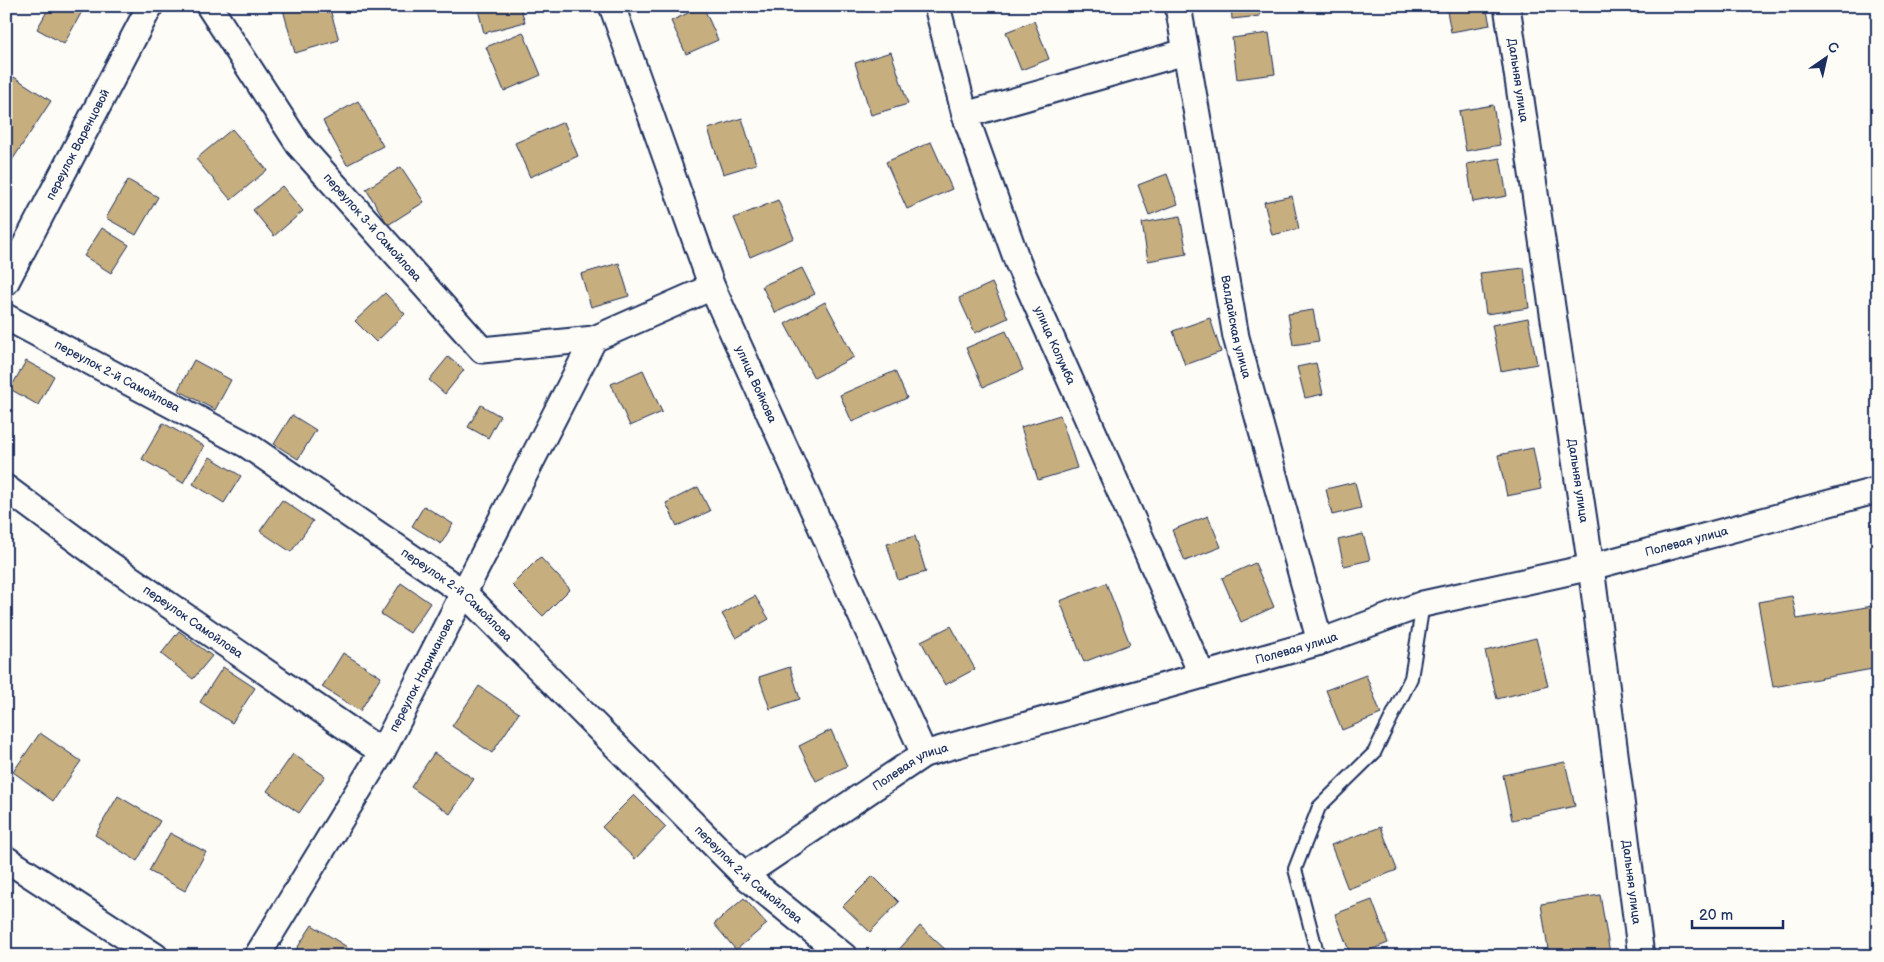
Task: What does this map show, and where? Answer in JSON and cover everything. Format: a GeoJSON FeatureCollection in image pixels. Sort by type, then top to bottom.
{"type":"FeatureCollection","features":[{"type":"Feature","properties":{"kind":"street","name":"переулок Варенцовой"},"geometry":{"type":"LineString","coordinates":[[6,282],[150,6]]}},
{"type":"Feature","properties":{"kind":"street","name":"переулок 3-й Самойлова"},"geometry":{"type":"LineString","coordinates":[[209,6],[299,145],[482,350],[594,339]]}},
{"type":"Feature","properties":{"kind":"street","name":"улица Войкова"},"geometry":{"type":"LineString","coordinates":[[612,6],[712,287],[924,754]]}},
{"type":"Feature","properties":{"kind":"street","name":"улица Колумба"},"geometry":{"type":"LineString","coordinates":[[936,6],[965,115],[1018,263],[1202,675]]}},
{"type":"Feature","properties":{"kind":"street","name":"Валдайская улица"},"geometry":{"type":"LineString","coordinates":[[1178,6],[1236,337],[1320,642]]}},
{"type":"Feature","properties":{"kind":"street","name":"Дальняя улица"},"geometry":{"type":"LineString","coordinates":[[1507,6],[1591,567],[1641,956]]}},
{"type":"Feature","properties":{"kind":"street"},"geometry":{"type":"LineString","coordinates":[[965,115],[1185,52]]}},
{"type":"Feature","properties":{"kind":"street"},"geometry":{"type":"LineString","coordinates":[[594,339],[712,287]]}},
{"type":"Feature","properties":{"kind":"street","name":"переулок 2-й Самойлова"},"geometry":{"type":"LineString","coordinates":[[6,318],[247,446],[464,593],[744,875],[844,956]]}},
{"type":"Feature","properties":{"kind":"street","name":"переулок Нариманова"},"geometry":{"type":"LineString","coordinates":[[257,956],[382,752],[594,339]]}},
{"type":"Feature","properties":{"kind":"street","name":"переулок Самойлова"},"geometry":{"type":"LineString","coordinates":[[6,488],[105,561],[382,752]]}},
{"type":"Feature","properties":{"kind":"street","name":"Полевая улица"},"geometry":{"type":"LineString","coordinates":[[744,875],[924,754],[1320,642],[1423,604],[1591,567],[1878,490]]}},
{"type":"Feature","properties":{"kind":"street"},"geometry":{"type":"LineString","coordinates":[[6,859],[155,956]]}},
{"type":"Feature","properties":{"kind":"lane"},"geometry":{"type":"LineString","coordinates":[[1318,956],[1296,869],[1319,807],[1374,753],[1411,678],[1423,604]]}},
{"type":"Feature","properties":{"kind":"building"},"geometry":{"type":"Polygon","coordinates":[[[50,6],[85,6],[64,44],[37,29],[50,6]]]}},
{"type":"Feature","properties":{"kind":"building"},"geometry":{"type":"Polygon","coordinates":[[[282,6],[329,6],[339,40],[295,53],[282,6]]]}},
{"type":"Feature","properties":{"kind":"building"},"geometry":{"type":"Polygon","coordinates":[[[477,6],[520,6],[525,22],[484,33],[477,6]]]}},
{"type":"Feature","properties":{"kind":"building"},"geometry":{"type":"Polygon","coordinates":[[[703,6],[718,40],[686,54],[671,21],[703,6]]]}},
{"type":"Feature","properties":{"kind":"building"},"geometry":{"type":"Polygon","coordinates":[[[1231,6],[1259,6],[1260,16],[1232,19],[1231,6]]]}},
{"type":"Feature","properties":{"kind":"building"},"geometry":{"type":"Polygon","coordinates":[[[1446,6],[1486,6],[1490,25],[1451,32],[1446,6]]]}},
{"type":"Feature","properties":{"kind":"building"},"geometry":{"type":"Polygon","coordinates":[[[1034,21],[1049,59],[1021,70],[1006,32],[1034,21]]]}},
{"type":"Feature","properties":{"kind":"building"},"geometry":{"type":"Polygon","coordinates":[[[523,32],[541,75],[504,91],[486,47],[523,32]]]}},
{"type":"Feature","properties":{"kind":"building"},"geometry":{"type":"Polygon","coordinates":[[[1269,33],[1275,74],[1237,79],[1232,38],[1269,33]]]}},
{"type":"Feature","properties":{"kind":"building"},"geometry":{"type":"Polygon","coordinates":[[[891,52],[908,104],[871,115],[855,63],[891,52]]]}},
{"type":"Feature","properties":{"kind":"building"},"geometry":{"type":"Polygon","coordinates":[[[14,77],[51,101],[9,165],[6,163],[6,89],[14,77]]]}},
{"type":"Feature","properties":{"kind":"building"},"geometry":{"type":"Polygon","coordinates":[[[358,101],[383,146],[347,165],[323,121],[358,101]]]}},
{"type":"Feature","properties":{"kind":"building"},"geometry":{"type":"Polygon","coordinates":[[[1493,105],[1500,145],[1466,151],[1459,111],[1493,105]]]}},
{"type":"Feature","properties":{"kind":"building"},"geometry":{"type":"Polygon","coordinates":[[[742,118],[756,164],[723,174],[708,129],[742,118]]]}},
{"type":"Feature","properties":{"kind":"building"},"geometry":{"type":"Polygon","coordinates":[[[564,122],[578,156],[530,177],[515,143],[564,122]]]}},
{"type":"Feature","properties":{"kind":"building"},"geometry":{"type":"Polygon","coordinates":[[[232,129],[267,170],[231,200],[196,159],[232,129]]]}},
{"type":"Feature","properties":{"kind":"building"},"geometry":{"type":"Polygon","coordinates":[[[931,142],[952,189],[907,209],[886,162],[931,142]]]}},
{"type":"Feature","properties":{"kind":"building"},"geometry":{"type":"Polygon","coordinates":[[[1500,158],[1507,196],[1473,202],[1467,164],[1500,158]]]}},
{"type":"Feature","properties":{"kind":"building"},"geometry":{"type":"Polygon","coordinates":[[[401,167],[424,202],[388,225],[366,189],[401,167]]]}},
{"type":"Feature","properties":{"kind":"building"},"geometry":{"type":"Polygon","coordinates":[[[1167,174],[1178,204],[1149,215],[1138,185],[1167,174]]]}},
{"type":"Feature","properties":{"kind":"building"},"geometry":{"type":"Polygon","coordinates":[[[128,180],[158,197],[136,235],[106,218],[128,180]]]}},
{"type":"Feature","properties":{"kind":"building"},"geometry":{"type":"Polygon","coordinates":[[[282,186],[303,211],[274,236],[253,210],[282,186]]]}},
{"type":"Feature","properties":{"kind":"building"},"geometry":{"type":"Polygon","coordinates":[[[1292,196],[1299,229],[1272,235],[1264,202],[1292,196]]]}},
{"type":"Feature","properties":{"kind":"building"},"geometry":{"type":"Polygon","coordinates":[[[778,200],[794,238],[750,257],[734,218],[778,200]]]}},
{"type":"Feature","properties":{"kind":"building"},"geometry":{"type":"Polygon","coordinates":[[[1180,216],[1187,254],[1148,261],[1142,223],[1180,216]]]}},
{"type":"Feature","properties":{"kind":"building"},"geometry":{"type":"Polygon","coordinates":[[[102,228],[129,245],[111,273],[84,256],[102,228]]]}},
{"type":"Feature","properties":{"kind":"building"},"geometry":{"type":"Polygon","coordinates":[[[619,263],[629,296],[591,307],[581,274],[619,263]]]}},
{"type":"Feature","properties":{"kind":"building"},"geometry":{"type":"Polygon","coordinates":[[[802,268],[815,294],[775,313],[762,286],[802,268]]]}},
{"type":"Feature","properties":{"kind":"building"},"geometry":{"type":"Polygon","coordinates":[[[1524,268],[1529,308],[1486,314],[1480,273],[1524,268]]]}},
{"type":"Feature","properties":{"kind":"building"},"geometry":{"type":"Polygon","coordinates":[[[992,283],[1008,318],[975,333],[959,298],[992,283]]]}},
{"type":"Feature","properties":{"kind":"building"},"geometry":{"type":"Polygon","coordinates":[[[385,293],[405,314],[376,342],[355,321],[385,293]]]}},
{"type":"Feature","properties":{"kind":"building"},"geometry":{"type":"Polygon","coordinates":[[[825,302],[854,357],[814,378],[785,324],[825,302]]]}},
{"type":"Feature","properties":{"kind":"building"},"geometry":{"type":"Polygon","coordinates":[[[1313,310],[1319,341],[1293,345],[1288,314],[1313,310]]]}},
{"type":"Feature","properties":{"kind":"building"},"geometry":{"type":"Polygon","coordinates":[[[1210,318],[1221,352],[1185,365],[1173,331],[1210,318]]]}},
{"type":"Feature","properties":{"kind":"building"},"geometry":{"type":"Polygon","coordinates":[[[1528,318],[1537,364],[1501,371],[1492,325],[1528,318]]]}},
{"type":"Feature","properties":{"kind":"building"},"geometry":{"type":"Polygon","coordinates":[[[1006,331],[1023,370],[983,387],[966,348],[1006,331]]]}},
{"type":"Feature","properties":{"kind":"building"},"geometry":{"type":"Polygon","coordinates":[[[448,357],[464,370],[445,394],[429,380],[448,357]]]}},
{"type":"Feature","properties":{"kind":"building"},"geometry":{"type":"Polygon","coordinates":[[[194,360],[231,380],[215,410],[178,390],[194,360]]]}},
{"type":"Feature","properties":{"kind":"building"},"geometry":{"type":"Polygon","coordinates":[[[26,361],[54,376],[38,405],[10,389],[26,361]]]}},
{"type":"Feature","properties":{"kind":"building"},"geometry":{"type":"Polygon","coordinates":[[[1316,363],[1323,394],[1305,398],[1297,367],[1316,363]]]}},
{"type":"Feature","properties":{"kind":"building"},"geometry":{"type":"Polygon","coordinates":[[[643,370],[662,412],[630,426],[611,384],[643,370]]]}},
{"type":"Feature","properties":{"kind":"building"},"geometry":{"type":"Polygon","coordinates":[[[895,371],[907,398],[852,422],[840,395],[895,371]]]}},
{"type":"Feature","properties":{"kind":"building"},"geometry":{"type":"Polygon","coordinates":[[[481,405],[500,416],[488,438],[468,427],[481,405]]]}},
{"type":"Feature","properties":{"kind":"building"},"geometry":{"type":"Polygon","coordinates":[[[292,415],[316,430],[298,459],[274,444],[292,415]]]}},
{"type":"Feature","properties":{"kind":"building"},"geometry":{"type":"Polygon","coordinates":[[[1060,415],[1077,468],[1038,480],[1021,427],[1060,415]]]}},
{"type":"Feature","properties":{"kind":"building"},"geometry":{"type":"Polygon","coordinates":[[[163,423],[204,446],[183,483],[142,459],[163,423]]]}},
{"type":"Feature","properties":{"kind":"building"},"geometry":{"type":"Polygon","coordinates":[[[1533,448],[1541,489],[1507,496],[1498,455],[1533,448]]]}},
{"type":"Feature","properties":{"kind":"building"},"geometry":{"type":"Polygon","coordinates":[[[210,457],[241,476],[224,503],[193,484],[210,457]]]}},
{"type":"Feature","properties":{"kind":"building"},"geometry":{"type":"Polygon","coordinates":[[[1355,482],[1361,508],[1332,515],[1326,489],[1355,482]]]}},
{"type":"Feature","properties":{"kind":"building"},"geometry":{"type":"Polygon","coordinates":[[[698,487],[710,511],[677,526],[666,503],[698,487]]]}},
{"type":"Feature","properties":{"kind":"building"},"geometry":{"type":"Polygon","coordinates":[[[282,500],[313,521],[291,552],[260,531],[282,500]]]}},
{"type":"Feature","properties":{"kind":"building"},"geometry":{"type":"Polygon","coordinates":[[[424,506],[453,524],[441,544],[412,526],[424,506]]]}},
{"type":"Feature","properties":{"kind":"building"},"geometry":{"type":"Polygon","coordinates":[[[1208,516],[1221,547],[1185,561],[1172,530],[1208,516]]]}},
{"type":"Feature","properties":{"kind":"building"},"geometry":{"type":"Polygon","coordinates":[[[1363,534],[1370,560],[1344,566],[1338,540],[1363,534]]]}},
{"type":"Feature","properties":{"kind":"building"},"geometry":{"type":"Polygon","coordinates":[[[915,536],[926,572],[898,580],[887,544],[915,536]]]}},
{"type":"Feature","properties":{"kind":"building"},"geometry":{"type":"Polygon","coordinates":[[[540,557],[570,589],[543,616],[512,585],[540,557]]]}},
{"type":"Feature","properties":{"kind":"building"},"geometry":{"type":"Polygon","coordinates":[[[1255,563],[1274,607],[1241,622],[1222,578],[1255,563]]]}},
{"type":"Feature","properties":{"kind":"building"},"geometry":{"type":"Polygon","coordinates":[[[401,583],[430,603],[410,633],[381,614],[401,583]]]}},
{"type":"Feature","properties":{"kind":"building"},"geometry":{"type":"Polygon","coordinates":[[[1106,583],[1130,644],[1084,662],[1060,601],[1106,583]]]}},
{"type":"Feature","properties":{"kind":"building"},"geometry":{"type":"Polygon","coordinates":[[[755,596],[769,619],[736,638],[722,614],[755,596]]]}},
{"type":"Feature","properties":{"kind":"building"},"geometry":{"type":"Polygon","coordinates":[[[1792,596],[1797,619],[1878,605],[1878,668],[1773,687],[1758,602],[1792,596]]]}},
{"type":"Feature","properties":{"kind":"building"},"geometry":{"type":"Polygon","coordinates":[[[951,626],[975,669],[945,685],[921,641],[951,626]]]}},
{"type":"Feature","properties":{"kind":"building"},"geometry":{"type":"Polygon","coordinates":[[[179,631],[212,656],[193,679],[161,654],[179,631]]]}},
{"type":"Feature","properties":{"kind":"building"},"geometry":{"type":"Polygon","coordinates":[[[1536,638],[1548,686],[1497,699],[1485,651],[1536,638]]]}},
{"type":"Feature","properties":{"kind":"building"},"geometry":{"type":"Polygon","coordinates":[[[343,653],[381,677],[360,711],[322,687],[343,653]]]}},
{"type":"Feature","properties":{"kind":"building"},"geometry":{"type":"Polygon","coordinates":[[[223,667],[255,688],[232,723],[200,702],[223,667]]]}},
{"type":"Feature","properties":{"kind":"building"},"geometry":{"type":"Polygon","coordinates":[[[790,667],[800,699],[770,709],[759,677],[790,667]]]}},
{"type":"Feature","properties":{"kind":"building"},"geometry":{"type":"Polygon","coordinates":[[[1366,675],[1381,714],[1342,730],[1326,690],[1366,675]]]}},
{"type":"Feature","properties":{"kind":"building"},"geometry":{"type":"Polygon","coordinates":[[[479,686],[519,713],[492,753],[452,726],[479,686]]]}},
{"type":"Feature","properties":{"kind":"building"},"geometry":{"type":"Polygon","coordinates":[[[831,730],[847,766],[816,781],[799,746],[831,730]]]}},
{"type":"Feature","properties":{"kind":"building"},"geometry":{"type":"Polygon","coordinates":[[[40,733],[81,761],[53,801],[13,772],[40,733]]]}},
{"type":"Feature","properties":{"kind":"building"},"geometry":{"type":"Polygon","coordinates":[[[434,753],[474,779],[450,814],[411,787],[434,753]]]}},
{"type":"Feature","properties":{"kind":"building"},"geometry":{"type":"Polygon","coordinates":[[[293,754],[325,776],[299,813],[267,791],[293,754]]]}},
{"type":"Feature","properties":{"kind":"building"},"geometry":{"type":"Polygon","coordinates":[[[1565,762],[1575,806],[1512,820],[1503,775],[1565,762]]]}},
{"type":"Feature","properties":{"kind":"building"},"geometry":{"type":"Polygon","coordinates":[[[634,795],[666,827],[635,859],[602,827],[634,795]]]}},
{"type":"Feature","properties":{"kind":"building"},"geometry":{"type":"Polygon","coordinates":[[[118,796],[160,821],[137,861],[95,835],[118,796]]]}},
{"type":"Feature","properties":{"kind":"building"},"geometry":{"type":"Polygon","coordinates":[[[1381,827],[1397,870],[1348,889],[1331,845],[1381,827]]]}},
{"type":"Feature","properties":{"kind":"building"},"geometry":{"type":"Polygon","coordinates":[[[170,833],[206,852],[185,891],[149,871],[170,833]]]}},
{"type":"Feature","properties":{"kind":"building"},"geometry":{"type":"Polygon","coordinates":[[[873,876],[899,902],[870,932],[843,906],[873,876]]]}},
{"type":"Feature","properties":{"kind":"building"},"geometry":{"type":"Polygon","coordinates":[[[1600,895],[1610,953],[1593,956],[1549,956],[1541,904],[1600,895]]]}},
{"type":"Feature","properties":{"kind":"building"},"geometry":{"type":"Polygon","coordinates":[[[744,898],[767,924],[736,950],[714,924],[744,898]]]}},
{"type":"Feature","properties":{"kind":"building"},"geometry":{"type":"Polygon","coordinates":[[[1372,900],[1388,943],[1351,956],[1335,914],[1372,900]]]}},
{"type":"Feature","properties":{"kind":"building"},"geometry":{"type":"Polygon","coordinates":[[[312,925],[347,947],[342,956],[292,956],[312,925]]]}},
{"type":"Feature","properties":{"kind":"building"},"geometry":{"type":"Polygon","coordinates":[[[920,926],[948,952],[945,956],[897,956],[895,954],[920,926]]]}}]}
